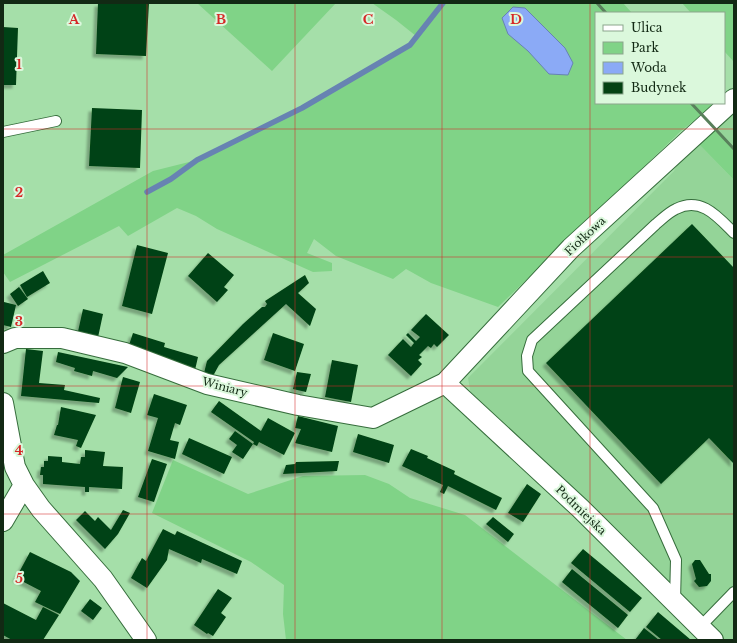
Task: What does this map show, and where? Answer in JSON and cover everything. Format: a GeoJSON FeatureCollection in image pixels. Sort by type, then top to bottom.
{"type":"FeatureCollection","features":[{"type":"Feature","properties":{"kind":"street","name":"Fiołkowa"},"geometry":{"type":"LineString","coordinates":[[445,383],[571,248],[734,99]]}},
{"type":"Feature","properties":{"kind":"street","name":"Winiary"},"geometry":{"type":"LineString","coordinates":[[3,343],[15,338],[62,338],[125,353],[207,384],[298,405],[373,418],[445,383]]}},
{"type":"Feature","properties":{"kind":"street","name":"Podmiejska"},"geometry":{"type":"LineString","coordinates":[[445,383],[580,508],[706,633]]}},
{"type":"Feature","properties":{"kind":"street"},"geometry":{"type":"LineString","coordinates":[[3,403],[15,467],[24,485],[41,509],[102,579],[146,640]]}},
{"type":"Feature","properties":{"kind":"street"},"geometry":{"type":"LineString","coordinates":[[3,521],[24,485]]}},
{"type":"Feature","properties":{"kind":"lane"},"geometry":{"type":"LineString","coordinates":[[3,132],[56,121]]}},
{"type":"Feature","properties":{"kind":"lane"},"geometry":{"type":"LineString","coordinates":[[675,602],[676,560],[653,508],[528,372],[527,356],[532,340],[656,224],[676,209],[693,204],[710,210],[734,234]]}},
{"type":"Feature","properties":{"kind":"lane"},"geometry":{"type":"LineString","coordinates":[[706,633],[734,592]]}},
{"type":"Feature","properties":{"kind":"shaded area"},"geometry":{"type":"Polygon","coordinates":[[[734,99],[734,146],[708,122],[734,99]]]}},
{"type":"Feature","properties":{"kind":"shaded area"},"geometry":{"type":"Polygon","coordinates":[[[692,137],[734,180],[734,640],[713,640],[472,400],[468,378],[674,171],[692,137]]]}},
{"type":"Feature","properties":{"kind":"green space"},"geometry":{"type":"Polygon","coordinates":[[[197,3],[336,3],[272,71],[197,3]]]}},
{"type":"Feature","properties":{"kind":"green space"},"geometry":{"type":"Polygon","coordinates":[[[372,3],[623,3],[631,12],[595,12],[595,104],[715,104],[681,131],[498,307],[431,283],[406,269],[393,279],[336,256],[314,239],[307,253],[332,263],[332,271],[313,272],[217,229],[196,216],[177,208],[128,236],[119,226],[10,282],[3,272],[3,255],[153,171],[197,160],[302,108],[410,45],[416,36],[372,3]]]}},
{"type":"Feature","properties":{"kind":"green space"},"geometry":{"type":"Polygon","coordinates":[[[682,3],[734,3],[734,62],[725,52],[725,12],[690,12],[682,3]]]}},
{"type":"Feature","properties":{"kind":"green space"},"geometry":{"type":"Polygon","coordinates":[[[708,122],[734,150],[734,180],[692,137],[708,122]]]}},
{"type":"Feature","properties":{"kind":"green space"},"geometry":{"type":"Polygon","coordinates":[[[173,460],[248,494],[303,476],[365,475],[389,484],[410,498],[465,515],[627,640],[286,640],[283,614],[284,585],[251,562],[152,513],[173,460]]]}},
{"type":"Feature","properties":{"kind":"water"},"geometry":{"type":"Polygon","coordinates":[[[513,7],[525,8],[565,48],[573,63],[568,75],[549,74],[528,51],[508,34],[502,18],[513,7]]]}},
{"type":"Feature","properties":{"kind":"building"},"geometry":{"type":"Polygon","coordinates":[[[98,3],[149,3],[146,56],[96,54],[98,3]]]}},
{"type":"Feature","properties":{"kind":"building"},"geometry":{"type":"Polygon","coordinates":[[[3,27],[18,28],[16,85],[3,85],[3,27]]]}},
{"type":"Feature","properties":{"kind":"building"},"geometry":{"type":"Polygon","coordinates":[[[92,108],[142,110],[140,168],[89,166],[92,108]]]}},
{"type":"Feature","properties":{"kind":"building"},"geometry":{"type":"Polygon","coordinates":[[[692,224],[734,268],[734,464],[709,438],[661,484],[546,363],[692,224]]]}},
{"type":"Feature","properties":{"kind":"building"},"geometry":{"type":"Polygon","coordinates":[[[137,245],[168,253],[152,314],[122,306],[137,245]]]}},
{"type":"Feature","properties":{"kind":"building"},"geometry":{"type":"Polygon","coordinates":[[[208,253],[234,275],[224,287],[228,290],[217,302],[188,276],[208,253]]]}},
{"type":"Feature","properties":{"kind":"building"},"geometry":{"type":"Polygon","coordinates":[[[43,271],[50,283],[27,297],[20,285],[43,271]]]}},
{"type":"Feature","properties":{"kind":"building"},"geometry":{"type":"Polygon","coordinates":[[[305,275],[309,283],[298,293],[316,309],[310,326],[286,304],[219,365],[213,376],[204,373],[207,361],[243,324],[262,307],[265,307],[267,304],[265,301],[305,275]]]}},
{"type":"Feature","properties":{"kind":"building"},"geometry":{"type":"Polygon","coordinates":[[[19,287],[28,299],[18,306],[10,294],[19,287]]]}},
{"type":"Feature","properties":{"kind":"building"},"geometry":{"type":"Polygon","coordinates":[[[4,302],[16,305],[11,327],[3,325],[4,302]]]}},
{"type":"Feature","properties":{"kind":"building"},"geometry":{"type":"Polygon","coordinates":[[[83,309],[103,314],[97,342],[77,336],[83,309]]]}},
{"type":"Feature","properties":{"kind":"building"},"geometry":{"type":"Polygon","coordinates":[[[426,314],[449,335],[437,347],[434,344],[431,348],[428,346],[419,355],[422,357],[418,360],[422,364],[411,376],[388,355],[403,339],[411,347],[414,343],[406,335],[408,333],[416,341],[420,337],[411,330],[426,314]]]}},
{"type":"Feature","properties":{"kind":"building"},"geometry":{"type":"Polygon","coordinates":[[[133,333],[165,343],[164,347],[198,357],[195,370],[127,351],[133,333]]]}},
{"type":"Feature","properties":{"kind":"building"},"geometry":{"type":"Polygon","coordinates":[[[273,333],[304,344],[295,371],[264,360],[273,333]]]}},
{"type":"Feature","properties":{"kind":"building"},"geometry":{"type":"Polygon","coordinates":[[[26,349],[43,351],[39,383],[65,385],[64,390],[100,398],[99,403],[21,396],[26,349]]]}},
{"type":"Feature","properties":{"kind":"building"},"geometry":{"type":"Polygon","coordinates":[[[58,352],[128,367],[117,378],[93,371],[92,376],[74,371],[75,368],[56,362],[58,352]]]}},
{"type":"Feature","properties":{"kind":"building"},"geometry":{"type":"Polygon","coordinates":[[[332,360],[358,365],[351,402],[325,397],[332,360]]]}},
{"type":"Feature","properties":{"kind":"building"},"geometry":{"type":"Polygon","coordinates":[[[297,372],[311,374],[306,392],[293,389],[297,372]]]}},
{"type":"Feature","properties":{"kind":"building"},"geometry":{"type":"Polygon","coordinates":[[[123,377],[140,382],[131,413],[115,408],[123,377]]]}},
{"type":"Feature","properties":{"kind":"building"},"geometry":{"type":"Polygon","coordinates":[[[154,394],[187,405],[180,425],[175,423],[170,440],[179,442],[175,459],[148,451],[158,418],[147,415],[154,394]]]}},
{"type":"Feature","properties":{"kind":"building"},"geometry":{"type":"Polygon","coordinates":[[[219,401],[261,431],[268,418],[295,433],[284,455],[259,442],[257,446],[253,444],[254,442],[211,412],[219,401]]]}},
{"type":"Feature","properties":{"kind":"building"},"geometry":{"type":"Polygon","coordinates":[[[61,407],[96,415],[81,448],[76,446],[78,440],[54,435],[58,425],[61,407]]]}},
{"type":"Feature","properties":{"kind":"building"},"geometry":{"type":"Polygon","coordinates":[[[298,416],[338,426],[332,452],[295,443],[301,429],[295,428],[298,416]]]}},
{"type":"Feature","properties":{"kind":"building"},"geometry":{"type":"Polygon","coordinates":[[[235,431],[253,444],[243,459],[232,452],[237,445],[229,439],[235,431]]]}},
{"type":"Feature","properties":{"kind":"building"},"geometry":{"type":"Polygon","coordinates":[[[358,434],[394,445],[389,463],[353,452],[358,434]]]}},
{"type":"Feature","properties":{"kind":"building"},"geometry":{"type":"Polygon","coordinates":[[[189,438],[232,457],[224,474],[182,454],[189,438]]]}},
{"type":"Feature","properties":{"kind":"building"},"geometry":{"type":"Polygon","coordinates":[[[411,449],[428,456],[427,458],[455,471],[454,474],[502,498],[496,510],[448,486],[444,494],[440,492],[443,485],[402,466],[411,449]]]}},
{"type":"Feature","properties":{"kind":"building"},"geometry":{"type":"Polygon","coordinates":[[[85,450],[105,452],[103,466],[123,467],[122,489],[89,487],[89,492],[85,492],[85,487],[43,484],[43,475],[40,475],[41,467],[44,467],[44,461],[48,461],[48,456],[62,457],[62,462],[80,464],[81,457],[85,457],[85,450]]]}},
{"type":"Feature","properties":{"kind":"building"},"geometry":{"type":"Polygon","coordinates":[[[152,459],[167,464],[154,502],[138,497],[152,459]]]}},
{"type":"Feature","properties":{"kind":"building"},"geometry":{"type":"Polygon","coordinates":[[[339,461],[337,471],[283,474],[286,465],[295,464],[296,462],[339,461]]]}},
{"type":"Feature","properties":{"kind":"building"},"geometry":{"type":"Polygon","coordinates":[[[527,484],[541,494],[523,522],[508,513],[527,484]]]}},
{"type":"Feature","properties":{"kind":"building"},"geometry":{"type":"Polygon","coordinates":[[[123,510],[130,513],[118,534],[105,549],[76,520],[85,511],[95,521],[98,517],[111,530],[123,510]]]}},
{"type":"Feature","properties":{"kind":"building"},"geometry":{"type":"Polygon","coordinates":[[[493,517],[514,534],[508,542],[486,524],[493,517]]]}},
{"type":"Feature","properties":{"kind":"building"},"geometry":{"type":"Polygon","coordinates":[[[163,529],[175,535],[177,531],[242,561],[237,574],[202,559],[201,563],[169,549],[167,560],[147,588],[131,578],[142,558],[146,561],[163,529]]]}},
{"type":"Feature","properties":{"kind":"building"},"geometry":{"type":"Polygon","coordinates":[[[583,549],[642,598],[630,612],[571,563],[583,549]]]}},
{"type":"Feature","properties":{"kind":"building"},"geometry":{"type":"Polygon","coordinates":[[[30,552],[71,572],[80,581],[60,614],[35,602],[41,591],[16,578],[30,552]]]}},
{"type":"Feature","properties":{"kind":"building"},"geometry":{"type":"Polygon","coordinates":[[[695,560],[700,560],[709,574],[711,574],[711,581],[707,586],[699,587],[694,581],[696,579],[692,564],[695,560]]]}},
{"type":"Feature","properties":{"kind":"building"},"geometry":{"type":"Polygon","coordinates":[[[572,569],[628,615],[618,628],[562,582],[572,569]]]}},
{"type":"Feature","properties":{"kind":"building"},"geometry":{"type":"Polygon","coordinates":[[[218,589],[232,598],[221,613],[226,617],[213,636],[208,633],[207,634],[194,625],[218,589]]]}},
{"type":"Feature","properties":{"kind":"building"},"geometry":{"type":"Polygon","coordinates":[[[90,599],[102,608],[93,620],[81,611],[90,599]]]}},
{"type":"Feature","properties":{"kind":"building"},"geometry":{"type":"Polygon","coordinates":[[[3,603],[36,620],[43,607],[59,615],[43,640],[12,640],[3,635],[3,603]]]}},
{"type":"Feature","properties":{"kind":"building"},"geometry":{"type":"Polygon","coordinates":[[[658,612],[691,640],[662,640],[646,627],[658,612]]]}},
{"type":"Feature","properties":{"kind":"building"},"geometry":{"type":"Polygon","coordinates":[[[644,628],[659,640],[635,640],[644,628]]]}},
{"type":"Feature","properties":{"kind":"waterway"},"geometry":{"type":"LineString","coordinates":[[147,192],[171,179],[197,160],[302,108],[410,45],[443,3]]}},
{"type":"Feature","properties":{"kind":"railway"},"geometry":{"type":"LineString","coordinates":[[597,3],[605,12]]}},
{"type":"Feature","properties":{"kind":"railway"},"geometry":{"type":"LineString","coordinates":[[692,104],[734,149]]}}]}
